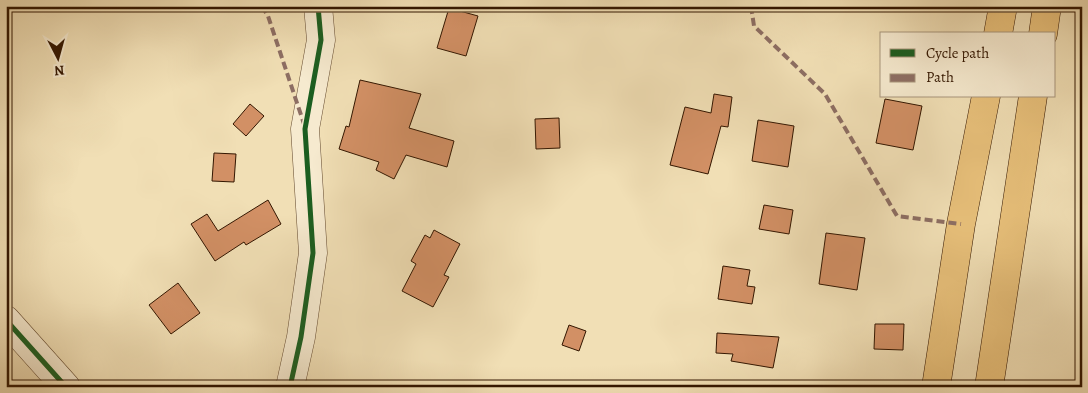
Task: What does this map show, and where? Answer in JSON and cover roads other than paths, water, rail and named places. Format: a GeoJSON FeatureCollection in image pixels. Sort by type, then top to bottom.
{"type":"FeatureCollection","features":[{"type":"Feature","properties":{"kind":"main road"},"geometry":{"type":"LineString","coordinates":[[998,32],[1003,6]]}},
{"type":"Feature","properties":{"kind":"main road"},"geometry":{"type":"LineString","coordinates":[[1043,32],[1048,6]]}},
{"type":"Feature","properties":{"kind":"main road"},"geometry":{"type":"LineString","coordinates":[[936,387],[961,224],[986,98]]}},
{"type":"Feature","properties":{"kind":"main road"},"geometry":{"type":"LineString","coordinates":[[989,387],[1033,98]]}},
{"type":"Feature","properties":{"kind":"street"},"geometry":{"type":"LineString","coordinates":[[290,387],[301,337],[313,253],[305,129],[321,40],[318,6]]}},
{"type":"Feature","properties":{"kind":"street"},"geometry":{"type":"LineString","coordinates":[[6,320],[66,387]]}}]}
